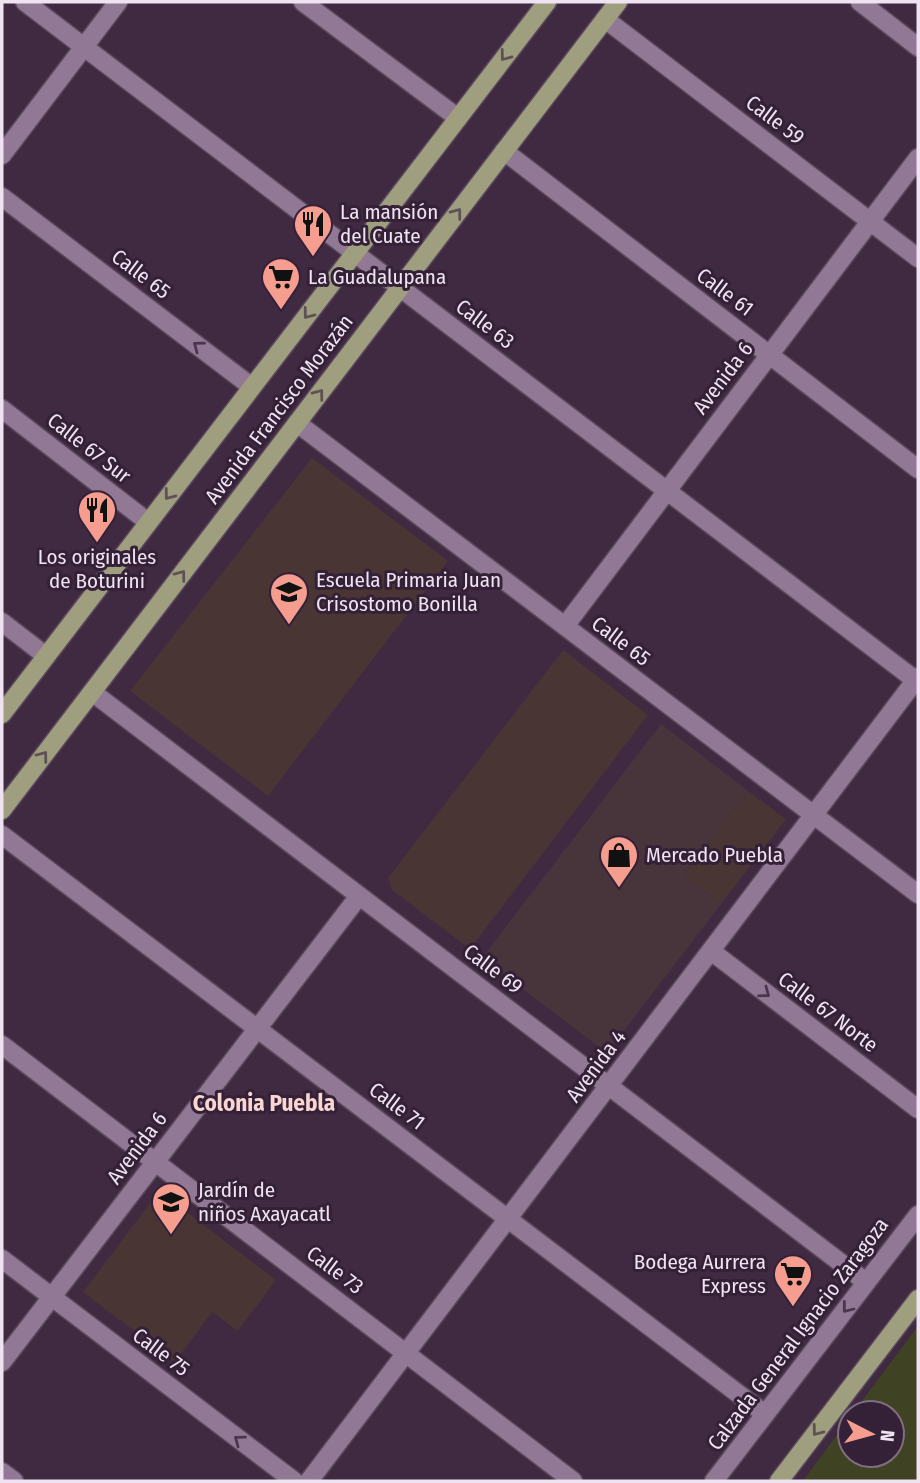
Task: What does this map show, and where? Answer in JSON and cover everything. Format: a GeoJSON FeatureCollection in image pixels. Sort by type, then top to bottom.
{"type":"FeatureCollection","features":[{"type":"Feature","properties":{"kind":"main road","name":"Avenida Francisco Morazán"},"geometry":{"type":"LineString","coordinates":[[2,714],[547,2]]}},
{"type":"Feature","properties":{"kind":"main road","name":"Avenida Francisco Morazán"},"geometry":{"type":"LineString","coordinates":[[2,810],[618,2]]}},
{"type":"Feature","properties":{"kind":"main road"},"geometry":{"type":"LineString","coordinates":[[779,1481],[918,1300]]}},
{"type":"Feature","properties":{"kind":"street","name":"Calle 63"},"geometry":{"type":"LineString","coordinates":[[25,2],[917,680]]}},
{"type":"Feature","properties":{"kind":"street"},"geometry":{"type":"LineString","coordinates":[[2,155],[118,2]]}},
{"type":"Feature","properties":{"kind":"street"},"geometry":{"type":"LineString","coordinates":[[303,2],[458,118]]}},
{"type":"Feature","properties":{"kind":"street"},"geometry":{"type":"LineString","coordinates":[[860,2],[918,47]]}},
{"type":"Feature","properties":{"kind":"street","name":"Calle 59"},"geometry":{"type":"LineString","coordinates":[[605,19],[918,258]]}},
{"type":"Feature","properties":{"kind":"street","name":"Calle 61"},"geometry":{"type":"LineString","coordinates":[[504,152],[918,469]]}},
{"type":"Feature","properties":{"kind":"street","name":"Avenida 6"},"geometry":{"type":"LineString","coordinates":[[565,626],[918,158]]}},
{"type":"Feature","properties":{"kind":"street","name":"Calle 65"},"geometry":{"type":"LineString","coordinates":[[2,197],[252,387]]}},
{"type":"Feature","properties":{"kind":"street","name":"Calle 67 Sur"},"geometry":{"type":"LineString","coordinates":[[2,409],[149,522]]}},
{"type":"Feature","properties":{"kind":"street","name":"Calle 65"},"geometry":{"type":"LineString","coordinates":[[297,424],[918,894]]}},
{"type":"Feature","properties":{"kind":"street"},"geometry":{"type":"LineString","coordinates":[[2,622],[46,656]]}},
{"type":"Feature","properties":{"kind":"street","name":"Avenida 4"},"geometry":{"type":"LineString","coordinates":[[309,1481],[917,680]]}},
{"type":"Feature","properties":{"kind":"street","name":"Calle 69"},"geometry":{"type":"LineString","coordinates":[[92,692],[866,1282]]}},
{"type":"Feature","properties":{"kind":"street","name":"Calle 71"},"geometry":{"type":"LineString","coordinates":[[2,835],[765,1414]]}},
{"type":"Feature","properties":{"kind":"street","name":"Avenida 6"},"geometry":{"type":"LineString","coordinates":[[2,1362],[359,896]]}},
{"type":"Feature","properties":{"kind":"street","name":"Calle 67 Norte"},"geometry":{"type":"LineString","coordinates":[[711,951],[918,1109]]}},
{"type":"Feature","properties":{"kind":"street","name":"Calle 73"},"geometry":{"type":"LineString","coordinates":[[2,1045],[374,1329],[401,1360],[432,1373],[573,1481]]}},
{"type":"Feature","properties":{"kind":"street","name":"Calzada General Ignacio Zaragoza"},"geometry":{"type":"LineString","coordinates":[[714,1481],[918,1215]]}},
{"type":"Feature","properties":{"kind":"street","name":"Calle 75"},"geometry":{"type":"LineString","coordinates":[[2,1259],[294,1481]]}},
{"type":"Feature","properties":{"kind":"street"},"geometry":{"type":"LineString","coordinates":[[2,1472],[14,1481]]}},
{"type":"Feature","properties":{"kind":"shaded area","name":"Escuela Primaria Juan Crisostomo Bonilla"},"geometry":{"type":"Polygon","coordinates":[[[312,458],[448,561],[268,796],[130,691],[312,458]]]}},
{"type":"Feature","properties":{"kind":"shaded area"},"geometry":{"type":"Polygon","coordinates":[[[563,650],[648,715],[470,949],[392,890],[388,878],[563,650]]]}},
{"type":"Feature","properties":{"kind":"shaded area","name":"Mercado Puebla"},"geometry":{"type":"Polygon","coordinates":[[[661,724],[748,791],[684,875],[721,904],[607,1053],[482,958],[661,724]]]}},
{"type":"Feature","properties":{"kind":"shaded area"},"geometry":{"type":"Polygon","coordinates":[[[748,791],[786,819],[721,904],[684,875],[748,791]]]}},
{"type":"Feature","properties":{"kind":"shaded area","name":"Jardín de niños Axayacatl"},"geometry":{"type":"Polygon","coordinates":[[[159,1191],[276,1280],[238,1331],[212,1312],[175,1362],[83,1292],[159,1191]]]}},
{"type":"Feature","properties":{"kind":"green space"},"geometry":{"type":"Polygon","coordinates":[[[918,1326],[918,1481],[803,1481],[836,1436],[836,1469],[906,1469],[906,1399],[863,1399],[918,1326]]]}},
{"type":"Feature","properties":{"kind":"place","name":"La mansión del Cuate"},"geometry":{"type":"Point","coordinates":[313,258]}},
{"type":"Feature","properties":{"kind":"place","name":"La Guadalupana"},"geometry":{"type":"Point","coordinates":[281,311]}},
{"type":"Feature","properties":{"kind":"place","name":"Los originales de Boturini"},"geometry":{"type":"Point","coordinates":[97,544]}},
{"type":"Feature","properties":{"kind":"place","name":"Escuela Primaria Juan Crisostomo Bonilla"},"geometry":{"type":"Point","coordinates":[289,626]}},
{"type":"Feature","properties":{"kind":"place","name":"Mercado Puebla"},"geometry":{"type":"Point","coordinates":[619,889]}},
{"type":"Feature","properties":{"kind":"place","name":"Jardín de niños Axayacatl"},"geometry":{"type":"Point","coordinates":[171,1236]}},
{"type":"Feature","properties":{"kind":"place","name":"Bodega Aurrera Express"},"geometry":{"type":"Point","coordinates":[793,1308]}},
{"type":"Feature","properties":{"kind":"district","name":"Colonia Puebla"},"geometry":{"type":"Point","coordinates":[264,1103]}}]}
